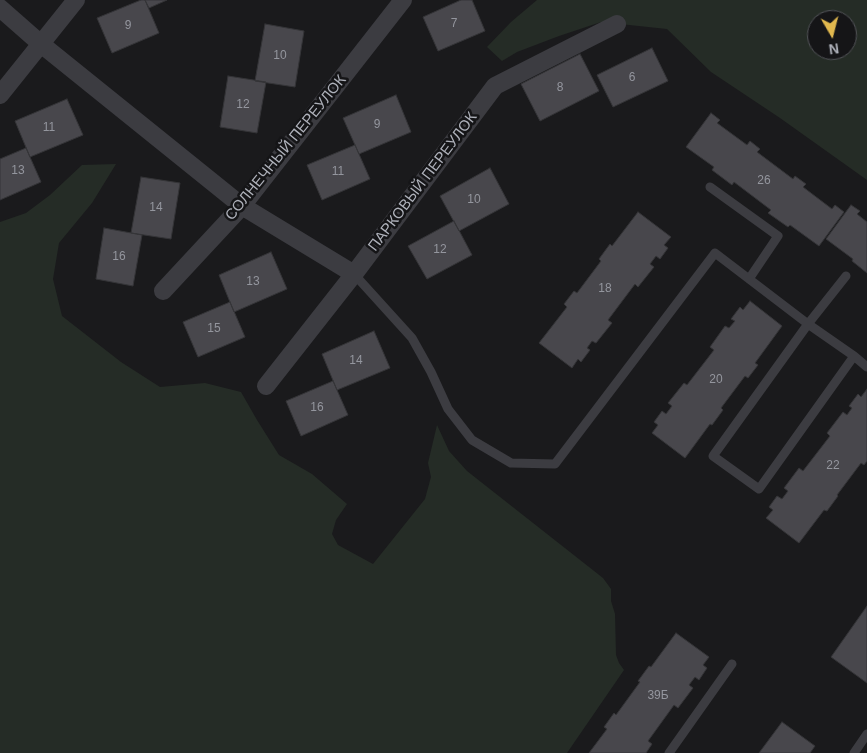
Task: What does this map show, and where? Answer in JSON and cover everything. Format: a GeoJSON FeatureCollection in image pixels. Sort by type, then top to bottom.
{"type":"FeatureCollection","features":[{"type":"Feature","properties":{"kind":"street"},"geometry":{"type":"LineString","coordinates":[[0,95],[76,0]]}},
{"type":"Feature","properties":{"kind":"street","name":"СОЛНЕЧНЫЙ ПЕРЕУЛОК"},"geometry":{"type":"LineString","coordinates":[[163,291],[242,206],[403,0]]}},
{"type":"Feature","properties":{"kind":"street"},"geometry":{"type":"LineString","coordinates":[[0,8],[41,44],[242,206],[354,274]]}},
{"type":"Feature","properties":{"kind":"street","name":"ПАРКОВЫЙ ПЕРЕУЛОК"},"geometry":{"type":"LineString","coordinates":[[266,386],[354,274],[495,86],[616,24]]}},
{"type":"Feature","properties":{"kind":"lane"},"geometry":{"type":"LineString","coordinates":[[710,187],[778,236],[749,279]]}},
{"type":"Feature","properties":{"kind":"lane"},"geometry":{"type":"LineString","coordinates":[[354,274],[412,338],[431,372],[448,409],[472,440],[512,463],[555,464],[715,253],[867,367]]}},
{"type":"Feature","properties":{"kind":"lane"},"geometry":{"type":"LineString","coordinates":[[846,276],[808,324],[713,456],[759,489],[854,356]]}},
{"type":"Feature","properties":{"kind":"lane"},"geometry":{"type":"LineString","coordinates":[[669,753],[732,664]]}},
{"type":"Feature","properties":{"kind":"lane"},"geometry":{"type":"LineString","coordinates":[[854,753],[867,734]]}},
{"type":"Feature","properties":{"kind":"shaded area"},"geometry":{"type":"Polygon","coordinates":[[[537,0],[867,0],[867,180],[711,72],[667,29],[601,22],[517,52],[502,61],[487,47],[511,22],[537,0]]]}},
{"type":"Feature","properties":{"kind":"shaded area"},"geometry":{"type":"Polygon","coordinates":[[[116,164],[92,203],[59,243],[53,279],[62,316],[121,362],[160,387],[205,383],[241,392],[279,455],[312,474],[347,504],[336,520],[332,534],[338,545],[373,564],[425,499],[431,477],[428,463],[437,425],[449,451],[467,471],[603,578],[611,589],[611,601],[615,614],[616,655],[624,670],[567,753],[0,753],[0,222],[26,213],[50,195],[82,165],[116,164]]]}},
{"type":"Feature","properties":{"kind":"building"},"geometry":{"type":"Polygon","coordinates":[[[145,0],[159,33],[112,53],[97,18],[145,0]]]}},
{"type":"Feature","properties":{"kind":"building"},"geometry":{"type":"Polygon","coordinates":[[[145,0],[167,0],[149,8],[145,0]]]}},
{"type":"Feature","properties":{"kind":"building"},"geometry":{"type":"Polygon","coordinates":[[[461,0],[472,0],[485,31],[438,51],[423,17],[461,0]]]}},
{"type":"Feature","properties":{"kind":"building"},"geometry":{"type":"Polygon","coordinates":[[[265,24],[304,31],[295,87],[255,81],[265,24]]]}},
{"type":"Feature","properties":{"kind":"building"},"geometry":{"type":"Polygon","coordinates":[[[652,48],[668,81],[613,107],[597,75],[652,48]]]}},
{"type":"Feature","properties":{"kind":"building"},"geometry":{"type":"Polygon","coordinates":[[[580,54],[599,91],[540,121],[521,84],[580,54]]]}},
{"type":"Feature","properties":{"kind":"building"},"geometry":{"type":"Polygon","coordinates":[[[228,76],[266,82],[257,133],[220,127],[228,76]]]}},
{"type":"Feature","properties":{"kind":"building"},"geometry":{"type":"Polygon","coordinates":[[[396,95],[411,132],[359,154],[343,118],[396,95]]]}},
{"type":"Feature","properties":{"kind":"building"},"geometry":{"type":"Polygon","coordinates":[[[67,99],[83,135],[30,157],[15,121],[67,99]]]}},
{"type":"Feature","properties":{"kind":"building"},"geometry":{"type":"Polygon","coordinates":[[[711,113],[720,120],[717,123],[747,145],[750,141],[760,149],[757,152],[793,179],[795,176],[806,184],[803,187],[832,209],[835,205],[844,212],[819,246],[790,225],[788,227],[768,213],[771,210],[734,182],[732,185],[712,170],[714,167],[686,147],[711,113]]]}},
{"type":"Feature","properties":{"kind":"building"},"geometry":{"type":"Polygon","coordinates":[[[355,145],[370,179],[322,200],[307,165],[355,145]]]}},
{"type":"Feature","properties":{"kind":"building"},"geometry":{"type":"Polygon","coordinates":[[[26,148],[41,182],[0,200],[0,159],[26,148]]]}},
{"type":"Feature","properties":{"kind":"building"},"geometry":{"type":"Polygon","coordinates":[[[490,168],[509,204],[459,231],[440,196],[490,168]]]}},
{"type":"Feature","properties":{"kind":"building"},"geometry":{"type":"Polygon","coordinates":[[[141,177],[180,183],[171,239],[131,233],[141,177]]]}},
{"type":"Feature","properties":{"kind":"building"},"geometry":{"type":"Polygon","coordinates":[[[851,205],[860,211],[857,214],[867,222],[867,273],[852,261],[853,259],[826,239],[851,205]]]}},
{"type":"Feature","properties":{"kind":"building"},"geometry":{"type":"Polygon","coordinates":[[[638,212],[671,237],[664,245],[668,248],[660,259],[656,256],[650,264],[654,267],[638,287],[635,284],[608,320],[612,323],[596,343],[592,341],[587,348],[590,350],[581,362],[578,359],[572,368],[539,343],[567,307],[564,304],[574,291],[577,293],[601,261],[599,259],[610,244],[612,246],[638,212]]]}},
{"type":"Feature","properties":{"kind":"building"},"geometry":{"type":"Polygon","coordinates":[[[454,221],[472,255],[427,279],[408,246],[454,221]]]}},
{"type":"Feature","properties":{"kind":"building"},"geometry":{"type":"Polygon","coordinates":[[[104,228],[142,235],[133,286],[96,279],[104,228]]]}},
{"type":"Feature","properties":{"kind":"building"},"geometry":{"type":"Polygon","coordinates":[[[271,252],[287,289],[234,312],[219,275],[271,252]]]}},
{"type":"Feature","properties":{"kind":"building"},"geometry":{"type":"Polygon","coordinates":[[[750,301],[782,326],[755,363],[758,365],[748,378],[745,376],[721,408],[723,410],[712,425],[710,424],[685,458],[652,433],[658,425],[654,422],[662,411],[666,414],[672,406],[668,403],[684,383],[687,385],[714,350],[710,347],[725,326],[729,328],[735,321],[731,319],[740,307],[743,310],[750,301]]]}},
{"type":"Feature","properties":{"kind":"building"},"geometry":{"type":"Polygon","coordinates":[[[230,302],[245,337],[198,357],[183,322],[230,302]]]}},
{"type":"Feature","properties":{"kind":"building"},"geometry":{"type":"Polygon","coordinates":[[[374,331],[390,368],[337,390],[322,354],[374,331]]]}},
{"type":"Feature","properties":{"kind":"building"},"geometry":{"type":"Polygon","coordinates":[[[333,381],[348,415],[301,436],[286,401],[333,381]]]}},
{"type":"Feature","properties":{"kind":"building"},"geometry":{"type":"Polygon","coordinates":[[[867,389],[867,461],[864,465],[861,463],[827,511],[824,510],[799,543],[766,518],[773,510],[769,507],[777,496],[782,499],[788,491],[784,488],[799,468],[803,471],[830,436],[827,433],[843,412],[847,415],[852,408],[849,406],[858,394],[861,397],[867,389]]]}},
{"type":"Feature","properties":{"kind":"building"},"geometry":{"type":"Polygon","coordinates":[[[867,606],[867,683],[831,657],[867,606]]]}},
{"type":"Feature","properties":{"kind":"building"},"geometry":{"type":"Polygon","coordinates":[[[676,633],[709,657],[703,665],[707,668],[699,680],[695,677],[689,685],[693,688],[678,708],[674,705],[648,741],[652,744],[646,753],[589,753],[607,729],[604,727],[614,713],[616,715],[640,682],[638,681],[649,666],[651,667],[676,633]]]}},
{"type":"Feature","properties":{"kind":"building"},"geometry":{"type":"Polygon","coordinates":[[[782,722],[815,746],[810,753],[759,753],[782,722]]]}}]}
